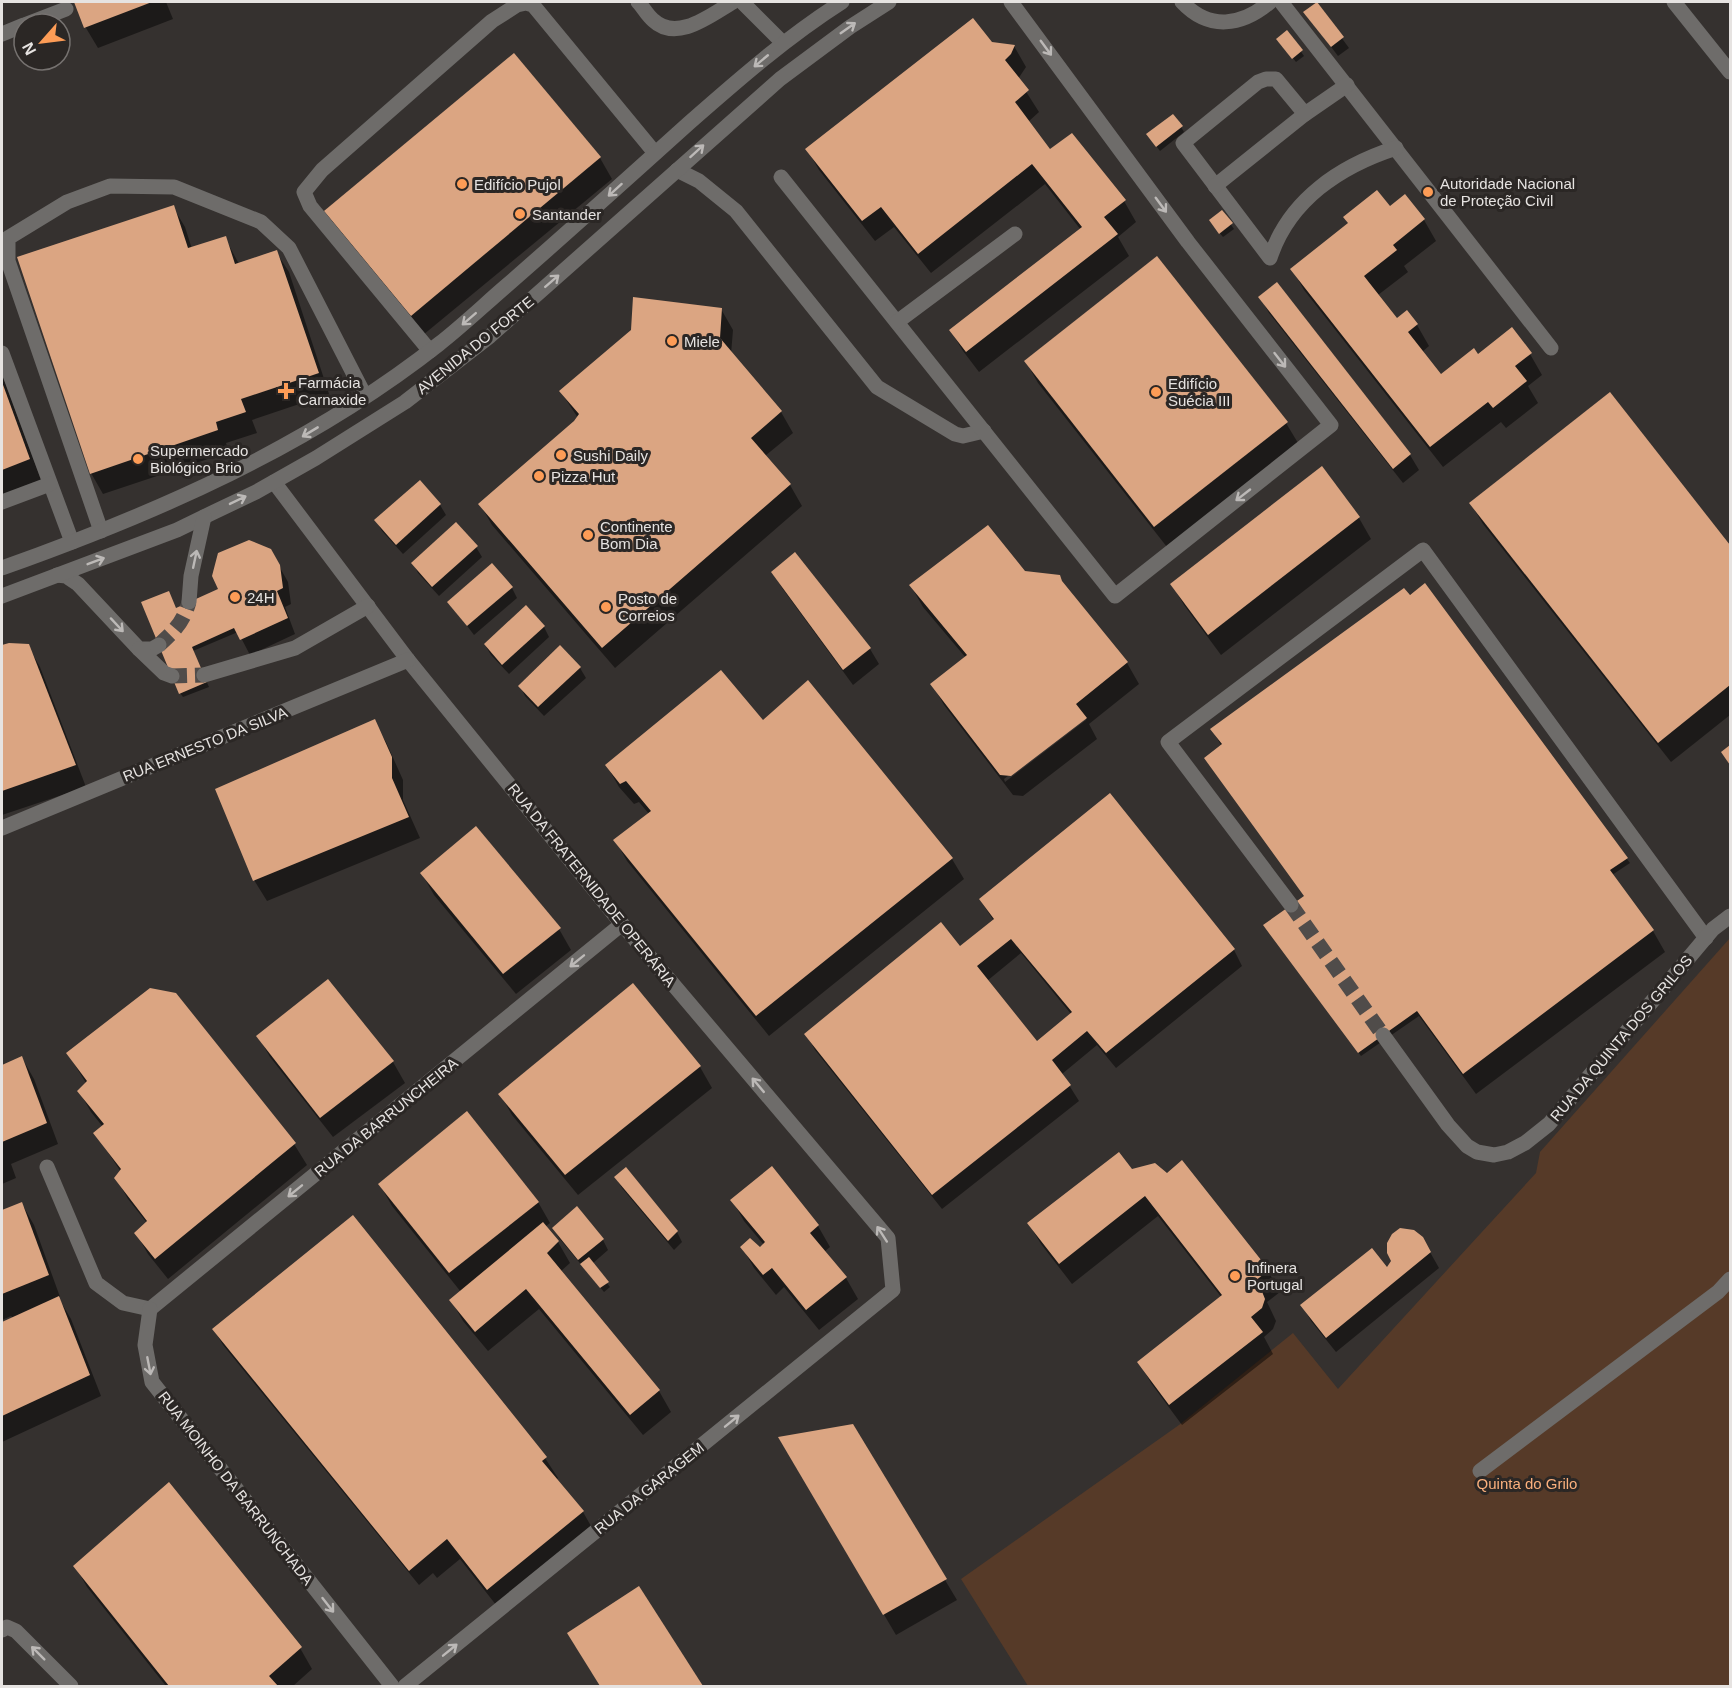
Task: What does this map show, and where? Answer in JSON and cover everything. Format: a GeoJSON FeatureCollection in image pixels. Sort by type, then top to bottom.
{"type":"FeatureCollection","features":[{"type":"Feature","properties":{"kind":"street"},"geometry":{"type":"LineString","coordinates":[[638,2],[654,21],[676,29],[689,27],[733,2]]}},
{"type":"Feature","properties":{"kind":"street"},"geometry":{"type":"LineString","coordinates":[[742,2],[783,43]]}},
{"type":"Feature","properties":{"kind":"street","name":"AVENIDA DO FORTE"},"geometry":{"type":"LineString","coordinates":[[2,568],[156,510],[241,470],[302,437],[365,396],[430,351],[731,86],[783,43],[842,2]]}},
{"type":"Feature","properties":{"kind":"street","name":"AVENIDA DO FORTE"},"geometry":{"type":"LineString","coordinates":[[2,596],[177,530],[274,482],[366,428],[490,336],[780,79],[850,27],[889,2]]}},
{"type":"Feature","properties":{"kind":"street"},"geometry":{"type":"LineString","coordinates":[[781,177],[1115,596],[1331,425],[1188,242],[1011,2]]}},
{"type":"Feature","properties":{"kind":"street"},"geometry":{"type":"LineString","coordinates":[[1182,2],[1204,18],[1219,21],[1242,20],[1255,14],[1270,2]]}},
{"type":"Feature","properties":{"kind":"street"},"geometry":{"type":"LineString","coordinates":[[1196,2],[1204,18]]}},
{"type":"Feature","properties":{"kind":"street"},"geometry":{"type":"LineString","coordinates":[[1281,2],[1551,348]]}},
{"type":"Feature","properties":{"kind":"street"},"geometry":{"type":"LineString","coordinates":[[1674,2],[1731,72]]}},
{"type":"Feature","properties":{"kind":"street"},"geometry":{"type":"LineString","coordinates":[[430,351],[310,206],[304,192],[322,170],[478,33],[517,5],[526,3],[533,5],[656,153]]}},
{"type":"Feature","properties":{"kind":"street"},"geometry":{"type":"LineString","coordinates":[[58,12],[66,9]]}},
{"type":"Feature","properties":{"kind":"street"},"geometry":{"type":"LineString","coordinates":[[1305,114],[1276,79],[1266,79],[1258,82],[1183,143],[1270,258],[1275,244],[1296,209],[1310,195],[1339,174],[1369,158],[1396,148]]}},
{"type":"Feature","properties":{"kind":"street"},"geometry":{"type":"LineString","coordinates":[[1215,186],[1305,114],[1347,85]]}},
{"type":"Feature","properties":{"kind":"street"},"geometry":{"type":"LineString","coordinates":[[676,170],[699,181],[736,211],[877,387],[955,434],[974,435],[984,431]]}},
{"type":"Feature","properties":{"kind":"street"},"geometry":{"type":"LineString","coordinates":[[102,531],[8,261],[8,238],[67,202],[110,186],[174,187],[261,222],[289,248],[365,396]]}},
{"type":"Feature","properties":{"kind":"street"},"geometry":{"type":"LineString","coordinates":[[897,322],[1015,234]]}},
{"type":"Feature","properties":{"kind":"street"},"geometry":{"type":"LineString","coordinates":[[2,353],[72,543]]}},
{"type":"Feature","properties":{"kind":"street","name":"RUA DA FRATERNIDADE OPERÁRIA"},"geometry":{"type":"LineString","coordinates":[[274,482],[408,660],[622,924],[888,1238],[893,1290]]}},
{"type":"Feature","properties":{"kind":"street"},"geometry":{"type":"LineString","coordinates":[[2,502],[50,484]]}},
{"type":"Feature","properties":{"kind":"street"},"geometry":{"type":"LineString","coordinates":[[189,602],[191,576],[204,517]]}},
{"type":"Feature","properties":{"kind":"street"},"geometry":{"type":"LineString","coordinates":[[1291,905],[1168,742],[1423,550],[1706,938]]}},
{"type":"Feature","properties":{"kind":"street"},"geometry":{"type":"LineString","coordinates":[[57,575],[66,576],[78,584],[139,649],[164,673],[172,676]]}},
{"type":"Feature","properties":{"kind":"street"},"geometry":{"type":"LineString","coordinates":[[204,675],[295,648],[368,606]]}},
{"type":"Feature","properties":{"kind":"street"},"geometry":{"type":"LineString","coordinates":[[139,649],[152,649],[159,645]]}},
{"type":"Feature","properties":{"kind":"street","name":"RUA ERNESTO DA SILVA"},"geometry":{"type":"LineString","coordinates":[[2,828],[408,660]]}},
{"type":"Feature","properties":{"kind":"street","name":"RUA DA QUINTA DOS GRILOS"},"geometry":{"type":"LineString","coordinates":[[1383,1035],[1448,1125],[1467,1146],[1477,1152],[1494,1155],[1508,1152],[1525,1143],[1549,1124],[1713,929],[1731,916]]}},
{"type":"Feature","properties":{"kind":"street","name":"RUA DA BARRUNCHEIRA"},"geometry":{"type":"LineString","coordinates":[[150,1309],[622,924]]}},
{"type":"Feature","properties":{"kind":"street"},"geometry":{"type":"LineString","coordinates":[[47,1167],[96,1283],[123,1303],[150,1309]]}},
{"type":"Feature","properties":{"kind":"street"},"geometry":{"type":"LineString","coordinates":[[1479,1470],[1718,1292],[1731,1279]]}},
{"type":"Feature","properties":{"kind":"street","name":"RUA DA GARAGEM"},"geometry":{"type":"LineString","coordinates":[[405,1686],[893,1290]]}},
{"type":"Feature","properties":{"kind":"street","name":"RUA MOINHO DA BARRUNCHADA"},"geometry":{"type":"LineString","coordinates":[[150,1309],[145,1345],[152,1382],[392,1686]]}},
{"type":"Feature","properties":{"kind":"street"},"geometry":{"type":"LineString","coordinates":[[2,1630],[8,1627],[16,1631],[71,1686]]}},
{"type":"Feature","properties":{"kind":"green space","name":"Quinta do Grilo"},"geometry":{"type":"Polygon","coordinates":[[[1730,938],[1730,1686],[1028,1686],[961,1579],[1179,1425],[1293,1333],[1338,1389],[1536,1173],[1540,1152],[1730,938]]]}},
{"type":"Feature","properties":{"kind":"building"},"geometry":{"type":"Polygon","coordinates":[[[74,2],[152,2],[84,28],[74,2]]]}},
{"type":"Feature","properties":{"kind":"building"},"geometry":{"type":"Polygon","coordinates":[[[1317,2],[1344,37],[1331,47],[1303,12],[1317,2]]]}},
{"type":"Feature","properties":{"kind":"building"},"geometry":{"type":"Polygon","coordinates":[[[973,18],[992,42],[1015,45],[1005,60],[1029,90],[1015,102],[1050,149],[1072,133],[1126,200],[1104,217],[1118,234],[966,352],[949,330],[1082,227],[1032,164],[918,254],[881,207],[862,221],[805,149],[973,18]]]}},
{"type":"Feature","properties":{"kind":"building"},"geometry":{"type":"Polygon","coordinates":[[[1287,30],[1303,50],[1292,59],[1276,39],[1287,30]]]}},
{"type":"Feature","properties":{"kind":"building","name":"Edifício Pujol"},"geometry":{"type":"Polygon","coordinates":[[[514,53],[601,157],[411,316],[324,211],[514,53]]]}},
{"type":"Feature","properties":{"kind":"building"},"geometry":{"type":"Polygon","coordinates":[[[1173,114],[1183,126],[1156,147],[1146,134],[1173,114]]]}},
{"type":"Feature","properties":{"kind":"building"},"geometry":{"type":"Polygon","coordinates":[[[1377,190],[1390,206],[1405,194],[1425,219],[1393,245],[1397,250],[1364,276],[1397,318],[1407,310],[1418,324],[1408,332],[1441,374],[1474,348],[1478,354],[1512,327],[1532,353],[1515,366],[1527,381],[1493,408],[1488,402],[1430,447],[1290,269],[1348,223],[1343,217],[1377,190]]]}},
{"type":"Feature","properties":{"kind":"building"},"geometry":{"type":"Polygon","coordinates":[[[174,205],[188,248],[226,236],[235,264],[277,250],[319,373],[241,399],[246,412],[216,422],[218,430],[90,474],[17,257],[174,205]]]}},
{"type":"Feature","properties":{"kind":"building"},"geometry":{"type":"Polygon","coordinates":[[[1222,210],[1233,223],[1219,234],[1209,220],[1222,210]]]}},
{"type":"Feature","properties":{"kind":"building","name":"Edifício Suécia III"},"geometry":{"type":"Polygon","coordinates":[[[1157,256],[1288,422],[1154,527],[1024,361],[1157,256]]]}},
{"type":"Feature","properties":{"kind":"building"},"geometry":{"type":"Polygon","coordinates":[[[1277,282],[1411,454],[1393,469],[1258,297],[1277,282]]]}},
{"type":"Feature","properties":{"kind":"building"},"geometry":{"type":"Polygon","coordinates":[[[633,297],[722,308],[720,338],[782,411],[751,438],[791,484],[602,648],[478,504],[574,421],[579,414],[559,391],[631,330],[633,297]]]}},
{"type":"Feature","properties":{"kind":"building"},"geometry":{"type":"Polygon","coordinates":[[[2,382],[30,459],[2,470],[2,382]]]}},
{"type":"Feature","properties":{"kind":"building"},"geometry":{"type":"Polygon","coordinates":[[[1610,392],[1730,545],[1730,685],[1658,743],[1469,503],[1610,392]]]}},
{"type":"Feature","properties":{"kind":"building"},"geometry":{"type":"Polygon","coordinates":[[[1322,466],[1360,517],[1208,635],[1170,584],[1322,466]]]}},
{"type":"Feature","properties":{"kind":"building"},"geometry":{"type":"Polygon","coordinates":[[[420,480],[441,504],[396,545],[374,520],[420,480]]]}},
{"type":"Feature","properties":{"kind":"building"},"geometry":{"type":"Polygon","coordinates":[[[456,522],[478,546],[432,587],[411,563],[456,522]]]}},
{"type":"Feature","properties":{"kind":"building"},"geometry":{"type":"Polygon","coordinates":[[[988,525],[1025,571],[1060,575],[1062,581],[1128,662],[1076,704],[1087,718],[1011,776],[1000,775],[930,684],[967,655],[909,585],[988,525]]]}},
{"type":"Feature","properties":{"kind":"building"},"geometry":{"type":"Polygon","coordinates":[[[249,540],[271,549],[280,565],[283,588],[277,591],[288,618],[240,640],[234,628],[192,647],[207,682],[179,694],[141,602],[169,591],[176,608],[218,589],[212,576],[218,553],[249,540]]]}},
{"type":"Feature","properties":{"kind":"building"},"geometry":{"type":"Polygon","coordinates":[[[795,552],[871,648],[843,670],[771,572],[795,552]]]}},
{"type":"Feature","properties":{"kind":"building"},"geometry":{"type":"Polygon","coordinates":[[[492,563],[513,587],[467,626],[447,602],[492,563]]]}},
{"type":"Feature","properties":{"kind":"building"},"geometry":{"type":"Polygon","coordinates":[[[1425,583],[1628,858],[1610,870],[1654,930],[1463,1074],[1417,1011],[1358,1053],[1263,925],[1304,896],[1204,758],[1222,744],[1210,729],[1404,588],[1410,595],[1425,583]]]}},
{"type":"Feature","properties":{"kind":"building"},"geometry":{"type":"Polygon","coordinates":[[[526,605],[545,626],[502,665],[484,644],[526,605]]]}},
{"type":"Feature","properties":{"kind":"building"},"geometry":{"type":"Polygon","coordinates":[[[29,644],[76,765],[2,791],[2,645],[29,644]]]}},
{"type":"Feature","properties":{"kind":"building"},"geometry":{"type":"Polygon","coordinates":[[[560,645],[581,667],[538,707],[518,686],[560,645]]]}},
{"type":"Feature","properties":{"kind":"building"},"geometry":{"type":"Polygon","coordinates":[[[721,670],[763,720],[808,680],[953,858],[756,1016],[613,840],[651,811],[626,781],[620,784],[605,765],[721,670]]]}},
{"type":"Feature","properties":{"kind":"building"},"geometry":{"type":"Polygon","coordinates":[[[375,719],[392,757],[392,778],[409,817],[253,881],[215,789],[375,719]]]}},
{"type":"Feature","properties":{"kind":"building"},"geometry":{"type":"Polygon","coordinates":[[[1730,745],[1730,765],[1721,752],[1730,745]]]}},
{"type":"Feature","properties":{"kind":"building"},"geometry":{"type":"Polygon","coordinates":[[[1110,793],[1235,949],[1106,1053],[1087,1031],[1052,1060],[1071,1085],[932,1195],[804,1034],[941,922],[960,946],[994,919],[979,899],[1110,793]],[[1011,939],[977,966],[1037,1041],[1072,1012],[1011,939]]]}},
{"type":"Feature","properties":{"kind":"building"},"geometry":{"type":"Polygon","coordinates":[[[476,826],[561,928],[503,974],[420,873],[476,826]]]}},
{"type":"Feature","properties":{"kind":"building"},"geometry":{"type":"Polygon","coordinates":[[[328,979],[394,1061],[320,1118],[256,1036],[328,979]]]}},
{"type":"Feature","properties":{"kind":"building"},"geometry":{"type":"Polygon","coordinates":[[[633,983],[701,1066],[565,1175],[498,1094],[633,983]]]}},
{"type":"Feature","properties":{"kind":"building"},"geometry":{"type":"Polygon","coordinates":[[[150,988],[176,993],[296,1143],[155,1259],[134,1233],[147,1221],[114,1178],[121,1169],[93,1133],[104,1124],[77,1091],[87,1081],[66,1053],[150,988]]]}},
{"type":"Feature","properties":{"kind":"building"},"geometry":{"type":"Polygon","coordinates":[[[22,1056],[47,1123],[2,1142],[2,1065],[22,1056]]]}},
{"type":"Feature","properties":{"kind":"building"},"geometry":{"type":"Polygon","coordinates":[[[467,1111],[539,1202],[449,1273],[378,1184],[467,1111]]]}},
{"type":"Feature","properties":{"kind":"building","name":"Infinera Portugal"},"geometry":{"type":"Polygon","coordinates":[[[1119,1152],[1132,1169],[1155,1163],[1167,1173],[1182,1160],[1269,1270],[1255,1281],[1265,1299],[1262,1308],[1251,1317],[1263,1332],[1169,1405],[1137,1362],[1222,1295],[1145,1196],[1059,1264],[1027,1223],[1119,1152]]]}},
{"type":"Feature","properties":{"kind":"building"},"geometry":{"type":"Polygon","coordinates":[[[772,1166],[819,1225],[810,1233],[847,1277],[806,1310],[772,1268],[763,1275],[740,1247],[750,1238],[760,1247],[765,1242],[730,1200],[772,1166]]]}},
{"type":"Feature","properties":{"kind":"building"},"geometry":{"type":"Polygon","coordinates":[[[626,1167],[678,1231],[668,1241],[614,1177],[626,1167]]]}},
{"type":"Feature","properties":{"kind":"building"},"geometry":{"type":"Polygon","coordinates":[[[22,1202],[49,1275],[2,1294],[2,1210],[22,1202]]]}},
{"type":"Feature","properties":{"kind":"building"},"geometry":{"type":"Polygon","coordinates":[[[577,1206],[604,1239],[578,1260],[552,1228],[577,1206]]]}},
{"type":"Feature","properties":{"kind":"building"},"geometry":{"type":"Polygon","coordinates":[[[353,1215],[547,1457],[542,1461],[584,1511],[487,1590],[447,1539],[409,1571],[212,1329],[353,1215]]]}},
{"type":"Feature","properties":{"kind":"building"},"geometry":{"type":"Polygon","coordinates":[[[543,1222],[559,1241],[547,1253],[660,1390],[630,1415],[526,1289],[475,1332],[449,1300],[543,1222]]]}},
{"type":"Feature","properties":{"kind":"building"},"geometry":{"type":"Polygon","coordinates":[[[1400,1228],[1414,1230],[1423,1237],[1431,1252],[1326,1338],[1300,1305],[1372,1248],[1387,1267],[1391,1261],[1387,1253],[1387,1243],[1392,1234],[1400,1228]]]}},
{"type":"Feature","properties":{"kind":"building"},"geometry":{"type":"Polygon","coordinates":[[[589,1257],[609,1282],[600,1288],[580,1264],[589,1257]]]}},
{"type":"Feature","properties":{"kind":"building"},"geometry":{"type":"Polygon","coordinates":[[[59,1296],[90,1375],[2,1416],[2,1322],[59,1296]]]}},
{"type":"Feature","properties":{"kind":"building"},"geometry":{"type":"Polygon","coordinates":[[[853,1424],[947,1579],[883,1615],[778,1437],[853,1424]]]}},
{"type":"Feature","properties":{"kind":"building"},"geometry":{"type":"Polygon","coordinates":[[[169,1482],[302,1647],[269,1676],[278,1686],[169,1686],[73,1566],[169,1482]]]}},
{"type":"Feature","properties":{"kind":"building"},"geometry":{"type":"Polygon","coordinates":[[[639,1586],[703,1686],[600,1686],[567,1633],[639,1586]]]}},
{"type":"Feature","properties":{"kind":"tunnel"},"geometry":{"type":"LineString","coordinates":[[159,645],[184,616],[189,602]]}},
{"type":"Feature","properties":{"kind":"tunnel"},"geometry":{"type":"LineString","coordinates":[[172,676],[204,675]]}},
{"type":"Feature","properties":{"kind":"tunnel"},"geometry":{"type":"LineString","coordinates":[[1291,905],[1383,1035]]}},
{"type":"Feature","properties":{"kind":"place","name":"Edifício Pujol"},"geometry":{"type":"Point","coordinates":[462,184]}},
{"type":"Feature","properties":{"kind":"place","name":"Autoridade Nacional de Proteção Civil"},"geometry":{"type":"Point","coordinates":[1428,192]}},
{"type":"Feature","properties":{"kind":"place","name":"Santander"},"geometry":{"type":"Point","coordinates":[520,214]}},
{"type":"Feature","properties":{"kind":"place","name":"Miele"},"geometry":{"type":"Point","coordinates":[672,341]}},
{"type":"Feature","properties":{"kind":"place","name":"Farmácia Carnaxide"},"geometry":{"type":"Point","coordinates":[286,391]}},
{"type":"Feature","properties":{"kind":"place","name":"Edifício Suécia III"},"geometry":{"type":"Point","coordinates":[1156,392]}},
{"type":"Feature","properties":{"kind":"place","name":"Sushi Daily"},"geometry":{"type":"Point","coordinates":[561,455]}},
{"type":"Feature","properties":{"kind":"place","name":"Supermercado Biológico Brio"},"geometry":{"type":"Point","coordinates":[138,459]}},
{"type":"Feature","properties":{"kind":"place","name":"Pizza Hut"},"geometry":{"type":"Point","coordinates":[539,476]}},
{"type":"Feature","properties":{"kind":"place","name":"Continente Bom Dia"},"geometry":{"type":"Point","coordinates":[588,535]}},
{"type":"Feature","properties":{"kind":"place","name":"24H"},"geometry":{"type":"Point","coordinates":[235,597]}},
{"type":"Feature","properties":{"kind":"place","name":"Posto de Correios"},"geometry":{"type":"Point","coordinates":[606,607]}},
{"type":"Feature","properties":{"kind":"place","name":"Infinera Portugal"},"geometry":{"type":"Point","coordinates":[1235,1276]}}]}
